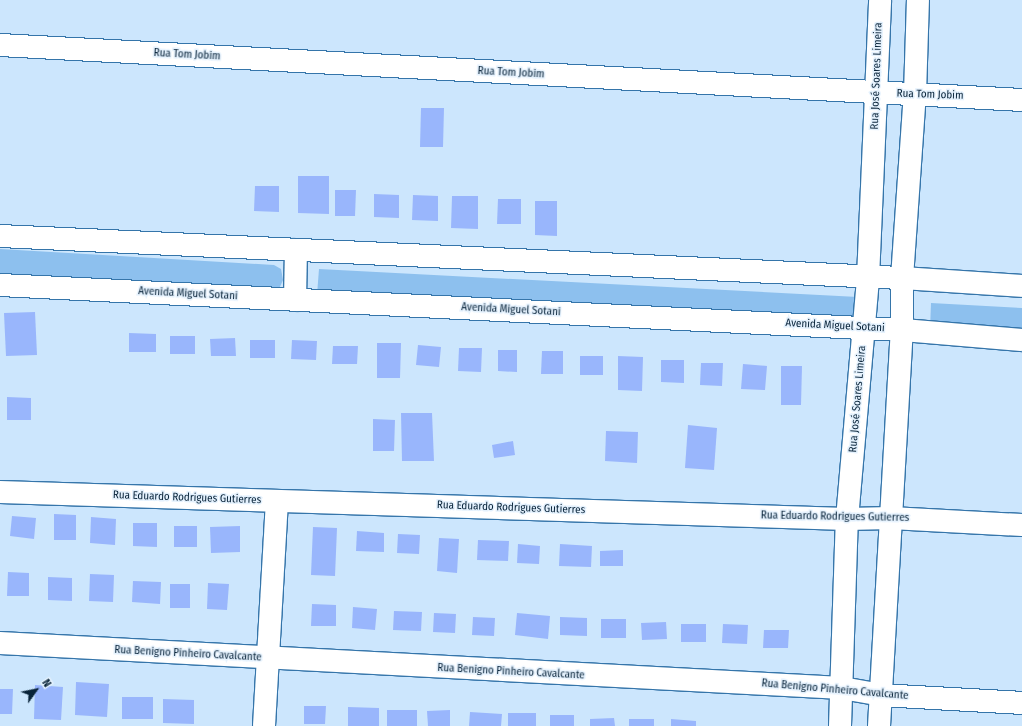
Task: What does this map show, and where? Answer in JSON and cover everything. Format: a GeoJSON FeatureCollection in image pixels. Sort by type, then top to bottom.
{"type":"FeatureCollection","features":[{"type":"Feature","properties":{"kind":"street","name":"Rua José Soares Limeira"},"geometry":{"type":"LineString","coordinates":[[840,726],[847,519],[868,278],[880,0]]}},
{"type":"Feature","properties":{"kind":"street"},"geometry":{"type":"LineString","coordinates":[[879,726],[902,330],[902,278],[915,94],[918,0]]}},
{"type":"Feature","properties":{"kind":"street","name":"Rua Tom Jobim"},"geometry":{"type":"LineString","coordinates":[[0,45],[876,94],[915,94],[1022,100]]}},
{"type":"Feature","properties":{"kind":"street"},"geometry":{"type":"LineString","coordinates":[[0,236],[868,278],[902,278],[1022,286]]}},
{"type":"Feature","properties":{"kind":"street"},"geometry":{"type":"LineString","coordinates":[[295,300],[296,250]]}},
{"type":"Feature","properties":{"kind":"street","name":"Avenida Miguel Sotani"},"geometry":{"type":"LineString","coordinates":[[0,285],[902,330],[1022,340]]}},
{"type":"Feature","properties":{"kind":"street","name":"Rua Eduardo Rodrigues Gutierres"},"geometry":{"type":"LineString","coordinates":[[0,492],[847,519],[891,518],[1022,526]]}},
{"type":"Feature","properties":{"kind":"street"},"geometry":{"type":"LineString","coordinates":[[264,726],[277,501]]}},
{"type":"Feature","properties":{"kind":"street","name":"Rua Benigno Pinheiro Cavalcante"},"geometry":{"type":"LineString","coordinates":[[0,644],[842,688],[880,695],[1022,703]]}},
{"type":"Feature","properties":{"kind":"shaded area"},"geometry":{"type":"Polygon","coordinates":[[[0,249],[274,265],[281,269],[283,280],[279,289],[0,277],[0,249]]]}},
{"type":"Feature","properties":{"kind":"shaded area"},"geometry":{"type":"Polygon","coordinates":[[[319,269],[858,297],[855,326],[317,295],[319,269]]]}},
{"type":"Feature","properties":{"kind":"shaded area"},"geometry":{"type":"Polygon","coordinates":[[[931,303],[1022,308],[1022,335],[930,330],[931,303]]]}},
{"type":"Feature","properties":{"kind":"building"},"geometry":{"type":"Polygon","coordinates":[[[421,108],[444,108],[443,147],[420,147],[421,108]]]}},
{"type":"Feature","properties":{"kind":"building"},"geometry":{"type":"Polygon","coordinates":[[[298,176],[329,176],[329,214],[298,213],[298,176]]]}},
{"type":"Feature","properties":{"kind":"building"},"geometry":{"type":"Polygon","coordinates":[[[255,186],[279,186],[279,212],[254,211],[255,186]]]}},
{"type":"Feature","properties":{"kind":"building"},"geometry":{"type":"Polygon","coordinates":[[[335,190],[356,190],[355,216],[335,216],[335,190]]]}},
{"type":"Feature","properties":{"kind":"building"},"geometry":{"type":"Polygon","coordinates":[[[374,194],[399,195],[399,218],[374,217],[374,194]]]}},
{"type":"Feature","properties":{"kind":"building"},"geometry":{"type":"Polygon","coordinates":[[[413,195],[438,196],[438,221],[412,220],[413,195]]]}},
{"type":"Feature","properties":{"kind":"building"},"geometry":{"type":"Polygon","coordinates":[[[452,196],[478,196],[478,229],[451,228],[452,196]]]}},
{"type":"Feature","properties":{"kind":"building"},"geometry":{"type":"Polygon","coordinates":[[[498,199],[521,199],[521,224],[497,224],[498,199]]]}},
{"type":"Feature","properties":{"kind":"building"},"geometry":{"type":"Polygon","coordinates":[[[535,201],[557,201],[557,236],[535,235],[535,201]]]}},
{"type":"Feature","properties":{"kind":"building"},"geometry":{"type":"Polygon","coordinates":[[[35,312],[37,355],[6,356],[4,313],[35,312]]]}},
{"type":"Feature","properties":{"kind":"building"},"geometry":{"type":"Polygon","coordinates":[[[129,333],[156,334],[156,352],[129,352],[129,333]]]}},
{"type":"Feature","properties":{"kind":"building"},"geometry":{"type":"Polygon","coordinates":[[[170,336],[195,336],[195,354],[170,354],[170,336]]]}},
{"type":"Feature","properties":{"kind":"building"},"geometry":{"type":"Polygon","coordinates":[[[235,338],[236,356],[211,356],[210,339],[235,338]]]}},
{"type":"Feature","properties":{"kind":"building"},"geometry":{"type":"Polygon","coordinates":[[[250,340],[275,340],[275,358],[250,358],[250,340]]]}},
{"type":"Feature","properties":{"kind":"building"},"geometry":{"type":"Polygon","coordinates":[[[292,340],[317,341],[316,360],[291,359],[292,340]]]}},
{"type":"Feature","properties":{"kind":"building"},"geometry":{"type":"Polygon","coordinates":[[[377,343],[401,343],[400,378],[377,378],[377,343]]]}},
{"type":"Feature","properties":{"kind":"building"},"geometry":{"type":"Polygon","coordinates":[[[418,345],[441,347],[439,367],[416,365],[418,345]]]}},
{"type":"Feature","properties":{"kind":"building"},"geometry":{"type":"Polygon","coordinates":[[[333,346],[358,346],[357,364],[332,364],[333,346]]]}},
{"type":"Feature","properties":{"kind":"building"},"geometry":{"type":"Polygon","coordinates":[[[459,348],[482,348],[481,372],[458,371],[459,348]]]}},
{"type":"Feature","properties":{"kind":"building"},"geometry":{"type":"Polygon","coordinates":[[[498,350],[517,350],[517,372],[498,371],[498,350]]]}},
{"type":"Feature","properties":{"kind":"building"},"geometry":{"type":"Polygon","coordinates":[[[542,351],[563,351],[563,374],[541,374],[542,351]]]}},
{"type":"Feature","properties":{"kind":"building"},"geometry":{"type":"Polygon","coordinates":[[[580,356],[603,356],[603,375],[580,375],[580,356]]]}},
{"type":"Feature","properties":{"kind":"building"},"geometry":{"type":"Polygon","coordinates":[[[618,356],[643,357],[642,391],[618,390],[618,356]]]}},
{"type":"Feature","properties":{"kind":"building"},"geometry":{"type":"Polygon","coordinates":[[[661,360],[684,360],[684,383],[661,382],[661,360]]]}},
{"type":"Feature","properties":{"kind":"building"},"geometry":{"type":"Polygon","coordinates":[[[701,363],[723,363],[722,386],[700,385],[701,363]]]}},
{"type":"Feature","properties":{"kind":"building"},"geometry":{"type":"Polygon","coordinates":[[[743,364],[767,366],[765,390],[741,389],[743,364]]]}},
{"type":"Feature","properties":{"kind":"building"},"geometry":{"type":"Polygon","coordinates":[[[781,366],[802,366],[801,405],[781,405],[781,366]]]}},
{"type":"Feature","properties":{"kind":"building"},"geometry":{"type":"Polygon","coordinates":[[[7,397],[31,398],[31,420],[7,420],[7,397]]]}},
{"type":"Feature","properties":{"kind":"building"},"geometry":{"type":"Polygon","coordinates":[[[401,413],[432,413],[434,461],[402,461],[401,413]]]}},
{"type":"Feature","properties":{"kind":"building"},"geometry":{"type":"Polygon","coordinates":[[[373,419],[395,420],[394,451],[373,451],[373,419]]]}},
{"type":"Feature","properties":{"kind":"building"},"geometry":{"type":"Polygon","coordinates":[[[688,425],[717,428],[714,470],[685,468],[688,425]]]}},
{"type":"Feature","properties":{"kind":"building"},"geometry":{"type":"Polygon","coordinates":[[[606,431],[638,432],[637,463],[605,461],[606,431]]]}},
{"type":"Feature","properties":{"kind":"building"},"geometry":{"type":"Polygon","coordinates":[[[513,441],[515,455],[494,458],[492,445],[513,441]]]}},
{"type":"Feature","properties":{"kind":"building"},"geometry":{"type":"Polygon","coordinates":[[[54,514],[76,515],[76,540],[54,540],[54,514]]]}},
{"type":"Feature","properties":{"kind":"building"},"geometry":{"type":"Polygon","coordinates":[[[12,516],[36,518],[34,539],[10,536],[12,516]]]}},
{"type":"Feature","properties":{"kind":"building"},"geometry":{"type":"Polygon","coordinates":[[[91,517],[116,519],[115,545],[90,543],[91,517]]]}},
{"type":"Feature","properties":{"kind":"building"},"geometry":{"type":"Polygon","coordinates":[[[133,523],[157,523],[157,547],[133,546],[133,523]]]}},
{"type":"Feature","properties":{"kind":"building"},"geometry":{"type":"Polygon","coordinates":[[[174,526],[197,526],[197,547],[174,547],[174,526]]]}},
{"type":"Feature","properties":{"kind":"building"},"geometry":{"type":"Polygon","coordinates":[[[240,526],[240,552],[211,553],[210,527],[240,526]]]}},
{"type":"Feature","properties":{"kind":"building"},"geometry":{"type":"Polygon","coordinates":[[[313,527],[337,528],[335,576],[311,575],[313,527]]]}},
{"type":"Feature","properties":{"kind":"building"},"geometry":{"type":"Polygon","coordinates":[[[357,531],[384,533],[384,552],[356,551],[357,531]]]}},
{"type":"Feature","properties":{"kind":"building"},"geometry":{"type":"Polygon","coordinates":[[[398,534],[420,535],[419,554],[397,553],[398,534]]]}},
{"type":"Feature","properties":{"kind":"building"},"geometry":{"type":"Polygon","coordinates":[[[439,538],[459,539],[457,573],[437,571],[439,538]]]}},
{"type":"Feature","properties":{"kind":"building"},"geometry":{"type":"Polygon","coordinates":[[[478,540],[509,541],[508,561],[477,560],[478,540]]]}},
{"type":"Feature","properties":{"kind":"building"},"geometry":{"type":"Polygon","coordinates":[[[518,544],[540,546],[539,564],[517,563],[518,544]]]}},
{"type":"Feature","properties":{"kind":"building"},"geometry":{"type":"Polygon","coordinates":[[[560,544],[592,546],[591,567],[559,566],[560,544]]]}},
{"type":"Feature","properties":{"kind":"building"},"geometry":{"type":"Polygon","coordinates":[[[623,550],[623,566],[600,566],[600,551],[623,550]]]}},
{"type":"Feature","properties":{"kind":"building"},"geometry":{"type":"Polygon","coordinates":[[[8,572],[29,573],[29,596],[7,596],[8,572]]]}},
{"type":"Feature","properties":{"kind":"building"},"geometry":{"type":"Polygon","coordinates":[[[90,574],[114,575],[113,602],[89,601],[90,574]]]}},
{"type":"Feature","properties":{"kind":"building"},"geometry":{"type":"Polygon","coordinates":[[[48,577],[72,578],[72,601],[48,600],[48,577]]]}},
{"type":"Feature","properties":{"kind":"building"},"geometry":{"type":"Polygon","coordinates":[[[133,581],[161,582],[160,604],[132,602],[133,581]]]}},
{"type":"Feature","properties":{"kind":"building"},"geometry":{"type":"Polygon","coordinates":[[[208,583],[229,584],[227,610],[207,609],[208,583]]]}},
{"type":"Feature","properties":{"kind":"building"},"geometry":{"type":"Polygon","coordinates":[[[170,584],[190,584],[190,608],[170,608],[170,584]]]}},
{"type":"Feature","properties":{"kind":"building"},"geometry":{"type":"Polygon","coordinates":[[[312,604],[336,605],[336,626],[311,626],[312,604]]]}},
{"type":"Feature","properties":{"kind":"building"},"geometry":{"type":"Polygon","coordinates":[[[353,607],[377,609],[375,630],[352,628],[353,607]]]}},
{"type":"Feature","properties":{"kind":"building"},"geometry":{"type":"Polygon","coordinates":[[[394,611],[422,612],[421,631],[393,630],[394,611]]]}},
{"type":"Feature","properties":{"kind":"building"},"geometry":{"type":"Polygon","coordinates":[[[434,613],[456,614],[455,633],[433,632],[434,613]]]}},
{"type":"Feature","properties":{"kind":"building"},"geometry":{"type":"Polygon","coordinates":[[[517,613],[550,616],[548,639],[515,635],[517,613]]]}},
{"type":"Feature","properties":{"kind":"building"},"geometry":{"type":"Polygon","coordinates":[[[473,617],[495,618],[494,636],[472,635],[473,617]]]}},
{"type":"Feature","properties":{"kind":"building"},"geometry":{"type":"Polygon","coordinates":[[[560,617],[587,618],[587,636],[560,635],[560,617]]]}},
{"type":"Feature","properties":{"kind":"building"},"geometry":{"type":"Polygon","coordinates":[[[601,619],[626,619],[626,638],[601,638],[601,619]]]}},
{"type":"Feature","properties":{"kind":"building"},"geometry":{"type":"Polygon","coordinates":[[[666,622],[667,639],[642,640],[641,623],[666,622]]]}},
{"type":"Feature","properties":{"kind":"building"},"geometry":{"type":"Polygon","coordinates":[[[681,624],[706,624],[706,642],[681,642],[681,624]]]}},
{"type":"Feature","properties":{"kind":"building"},"geometry":{"type":"Polygon","coordinates":[[[723,624],[748,625],[747,644],[722,643],[723,624]]]}},
{"type":"Feature","properties":{"kind":"building"},"geometry":{"type":"Polygon","coordinates":[[[764,630],[789,630],[788,648],[763,648],[764,630]]]}},
{"type":"Feature","properties":{"kind":"building"},"geometry":{"type":"Polygon","coordinates":[[[76,682],[109,684],[107,717],[75,715],[76,682]]]}},
{"type":"Feature","properties":{"kind":"building"},"geometry":{"type":"Polygon","coordinates":[[[35,685],[63,687],[61,720],[34,719],[35,685]]]}},
{"type":"Feature","properties":{"kind":"building"},"geometry":{"type":"Polygon","coordinates":[[[0,689],[13,689],[12,714],[0,714],[0,689]]]}},
{"type":"Feature","properties":{"kind":"building"},"geometry":{"type":"Polygon","coordinates":[[[122,697],[153,697],[153,719],[122,719],[122,697]]]}},
{"type":"Feature","properties":{"kind":"building"},"geometry":{"type":"Polygon","coordinates":[[[163,699],[194,700],[194,724],[163,723],[163,699]]]}},
{"type":"Feature","properties":{"kind":"building"},"geometry":{"type":"Polygon","coordinates":[[[304,706],[326,706],[325,724],[304,724],[304,706]]]}},
{"type":"Feature","properties":{"kind":"building"},"geometry":{"type":"Polygon","coordinates":[[[348,707],[379,708],[379,726],[348,726],[348,707]]]}},
{"type":"Feature","properties":{"kind":"building"},"geometry":{"type":"Polygon","coordinates":[[[387,710],[417,710],[417,726],[387,726],[387,710]]]}},
{"type":"Feature","properties":{"kind":"building"},"geometry":{"type":"Polygon","coordinates":[[[450,710],[450,726],[428,726],[427,711],[450,710]]]}},
{"type":"Feature","properties":{"kind":"building"},"geometry":{"type":"Polygon","coordinates":[[[470,712],[502,714],[501,726],[469,726],[470,712]]]}},
{"type":"Feature","properties":{"kind":"building"},"geometry":{"type":"Polygon","coordinates":[[[508,713],[536,713],[536,726],[508,726],[508,713]]]}},
{"type":"Feature","properties":{"kind":"building"},"geometry":{"type":"Polygon","coordinates":[[[550,715],[574,715],[574,726],[550,726],[550,715]]]}},
{"type":"Feature","properties":{"kind":"building"},"geometry":{"type":"Polygon","coordinates":[[[614,718],[615,726],[590,726],[590,719],[614,718]]]}},
{"type":"Feature","properties":{"kind":"building"},"geometry":{"type":"Polygon","coordinates":[[[629,719],[654,719],[654,726],[629,726],[629,719]]]}},
{"type":"Feature","properties":{"kind":"building"},"geometry":{"type":"Polygon","coordinates":[[[671,719],[696,721],[696,726],[671,726],[671,719]]]}}]}
